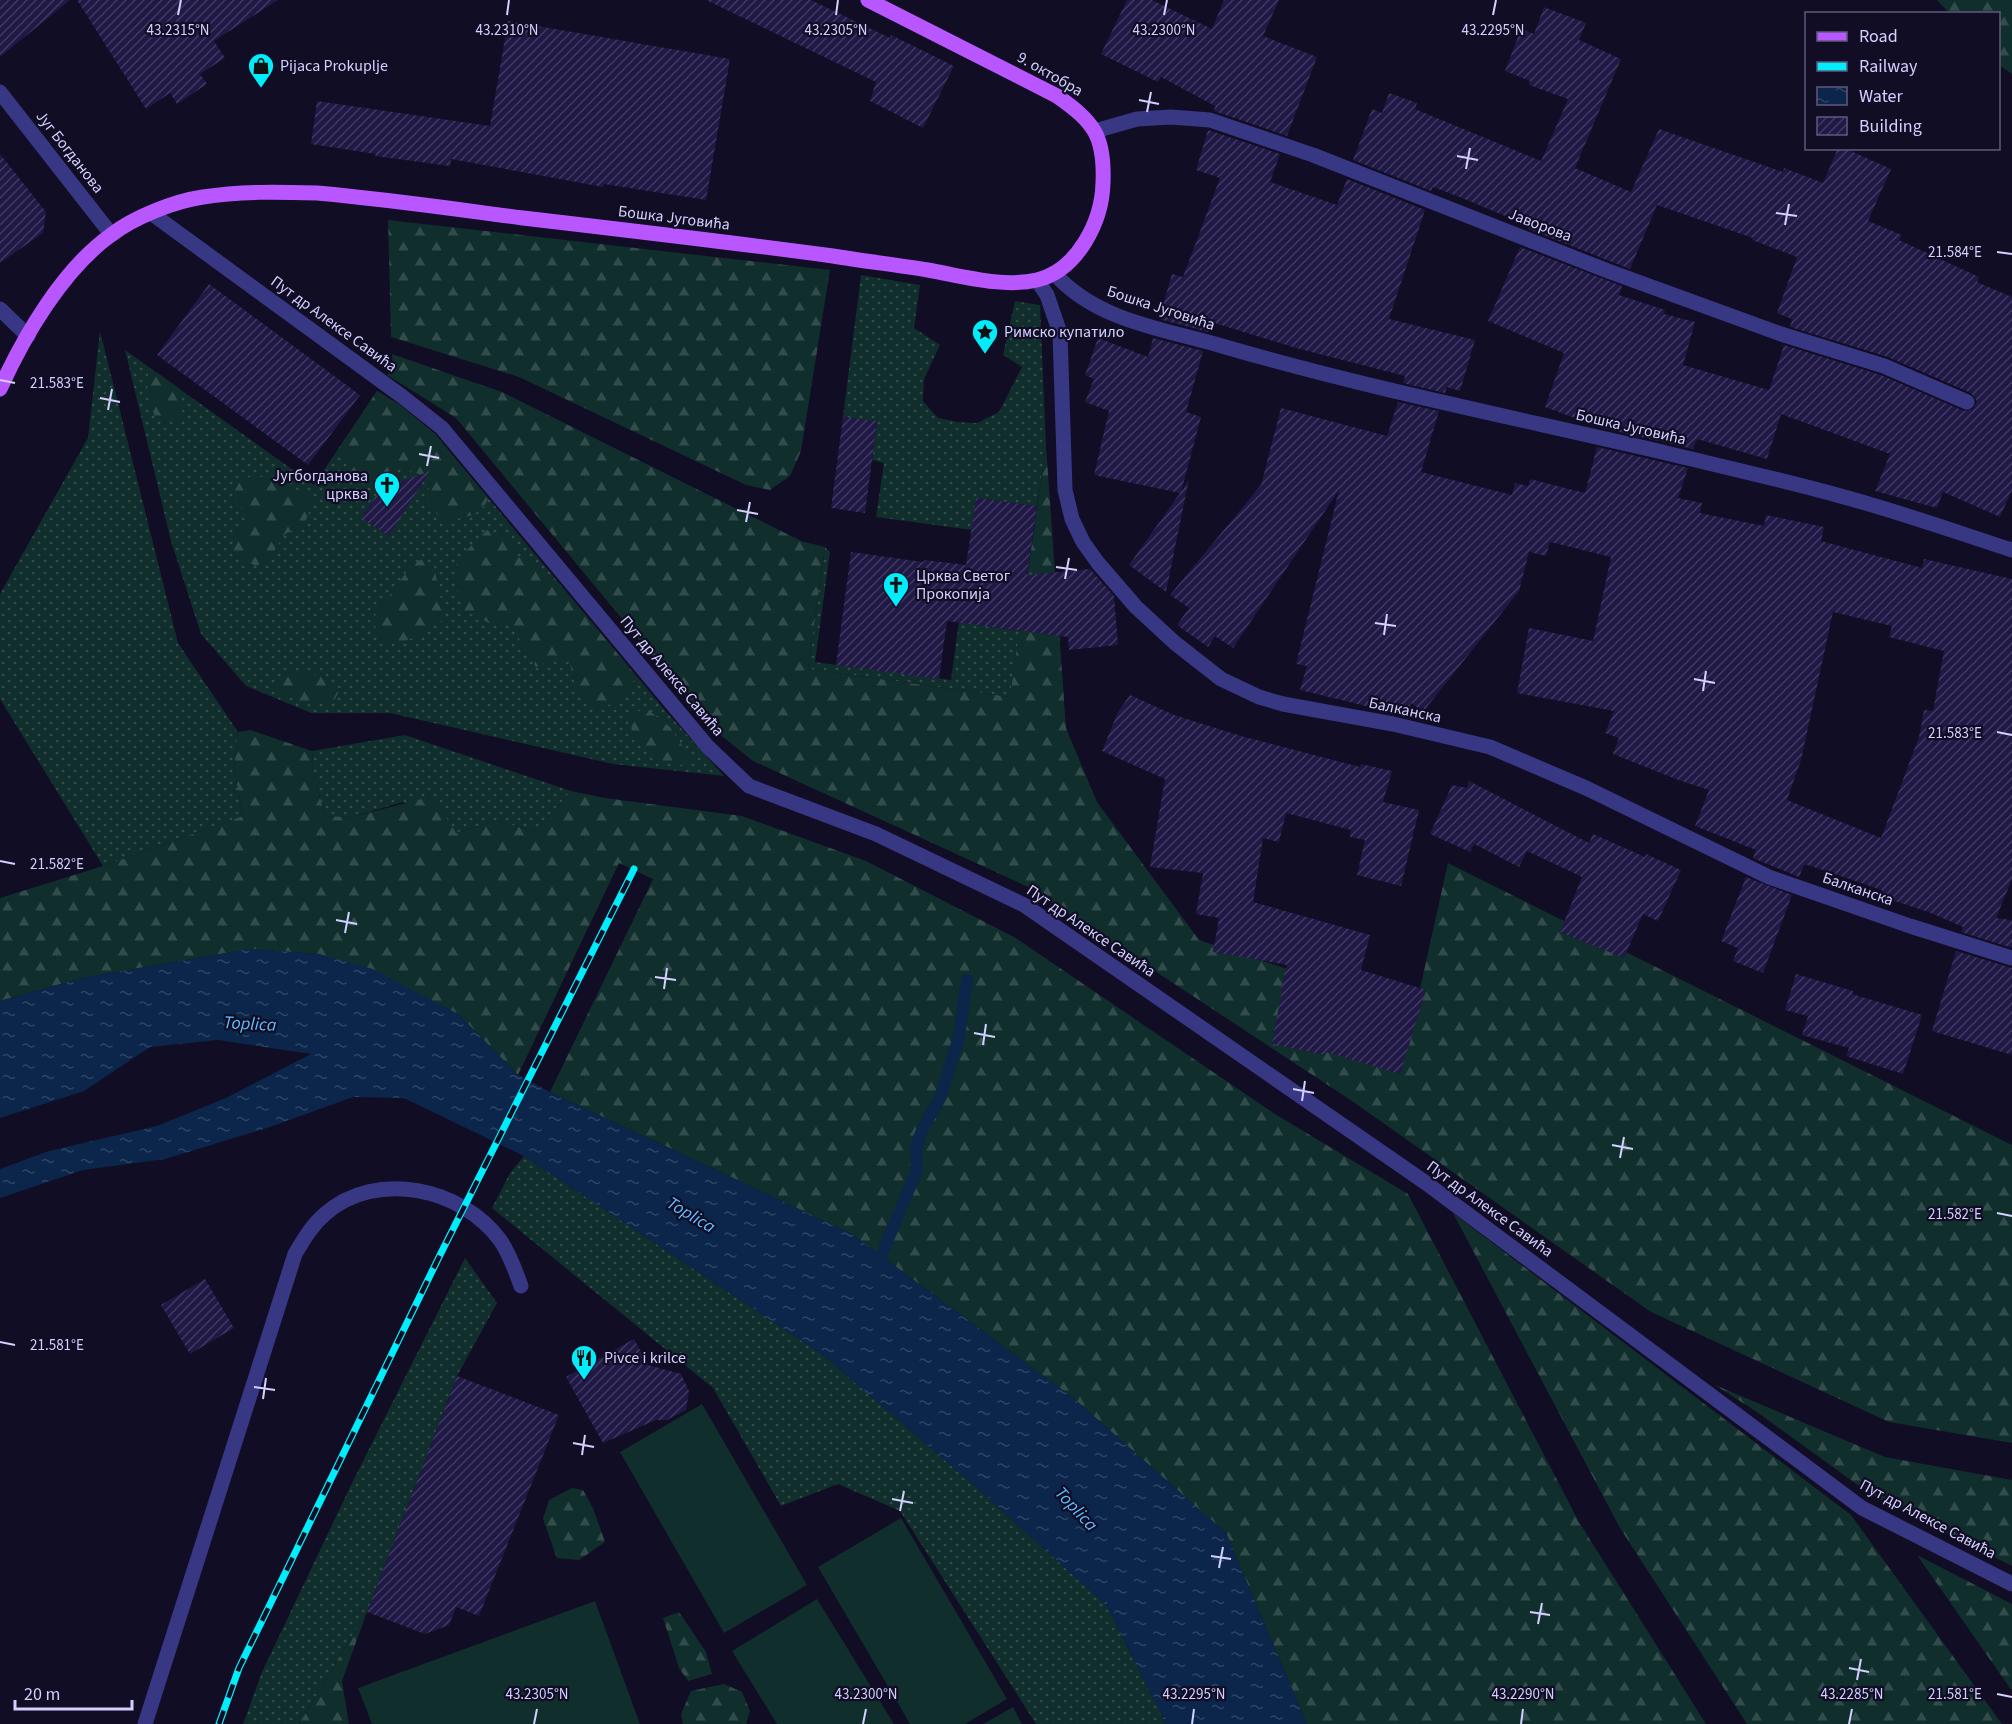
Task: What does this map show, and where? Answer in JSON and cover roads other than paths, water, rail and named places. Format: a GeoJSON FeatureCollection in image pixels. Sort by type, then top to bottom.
{"type":"FeatureCollection","features":[{"type":"Feature","properties":{"kind":"main road","name":"9. октобра"},"geometry":{"type":"LineString","coordinates":[[868,0],[1057,96],[1085,117],[1095,130],[1102,146],[1104,168],[1099,212],[1090,233],[1079,249],[1070,261],[1054,273]]}},
{"type":"Feature","properties":{"kind":"main road","name":"Бошка Југовића"},"geometry":{"type":"LineString","coordinates":[[0,389],[41,313],[72,272],[111,234],[152,213],[202,197],[265,191],[317,193],[807,253],[1002,281],[1017,282],[1037,279],[1054,273]]}},
{"type":"Feature","properties":{"kind":"street","name":"Југ Богданова"},"geometry":{"type":"LineString","coordinates":[[0,92],[111,234]]}},
{"type":"Feature","properties":{"kind":"street","name":"Јаворова"},"geometry":{"type":"LineString","coordinates":[[1095,130],[1137,119],[1188,117],[1210,120],[1313,155],[1608,271],[1781,334],[1884,366],[1967,402]]}},
{"type":"Feature","properties":{"kind":"street","name":"Пут др Алексе Савића"},"geometry":{"type":"LineString","coordinates":[[152,213],[442,428],[708,747],[749,786],[876,834],[1024,905],[1426,1183],[1862,1508],[2012,1584]]}},
{"type":"Feature","properties":{"kind":"street","name":"Бошка Југовића"},"geometry":{"type":"LineString","coordinates":[[1054,273],[1067,288],[1096,307],[1145,324],[1353,383],[1647,448],[1845,497],[2012,550]]}},
{"type":"Feature","properties":{"kind":"street","name":"Балканска"},"geometry":{"type":"LineString","coordinates":[[1037,279],[1047,295],[1060,333],[1065,490],[1072,519],[1083,542],[1098,563],[1136,607],[1203,667],[1243,690],[1283,704],[1393,724],[1490,747],[1586,788],[1768,877],[2012,958]]}},
{"type":"Feature","properties":{"kind":"street"},"geometry":{"type":"LineString","coordinates":[[0,309],[28,336]]}},
{"type":"Feature","properties":{"kind":"street"},"geometry":{"type":"LineString","coordinates":[[145,1724],[295,1254],[309,1231],[326,1213],[346,1200],[373,1191],[396,1188],[444,1197],[484,1223],[507,1250],[521,1286]]}},
{"type":"Feature","properties":{"kind":"water","name":"Toplica"},"geometry":{"type":"Polygon","coordinates":[[[249,949],[319,954],[373,969],[458,1014],[518,1075],[850,1233],[1072,1397],[1226,1533],[1307,1724],[1166,1724],[1106,1605],[985,1495],[823,1355],[524,1156],[404,1098],[353,1097],[270,1127],[165,1159],[83,1170],[0,1198],[0,1169],[49,1151],[157,1126],[226,1098],[311,1054],[218,1040],[150,1047],[84,1091],[0,1118],[0,1001],[82,978],[249,949]]]}},
{"type":"Feature","properties":{"kind":"waterway"},"geometry":{"type":"LineString","coordinates":[[877,1271],[879,1261],[917,1170],[916,1146],[940,1098],[959,1037],[967,980]]}},
{"type":"Feature","properties":{"kind":"railway"},"geometry":{"type":"LineString","coordinates":[[219,1724],[239,1668],[439,1257],[634,869]]}},
{"type":"Feature","properties":{"kind":"place","name":"Pijaca Prokuplje"},"geometry":{"type":"Point","coordinates":[261,89]}},
{"type":"Feature","properties":{"kind":"place","name":"Римско купатило"},"geometry":{"type":"Point","coordinates":[985,355]}},
{"type":"Feature","properties":{"kind":"place","name":"Југбогданова црква"},"geometry":{"type":"Point","coordinates":[387,508]}},
{"type":"Feature","properties":{"kind":"place","name":"Црква Светог Прокопија"},"geometry":{"type":"Point","coordinates":[896,608]}},
{"type":"Feature","properties":{"kind":"place","name":"Pivce i krilce"},"geometry":{"type":"Point","coordinates":[584,1381]}}]}
